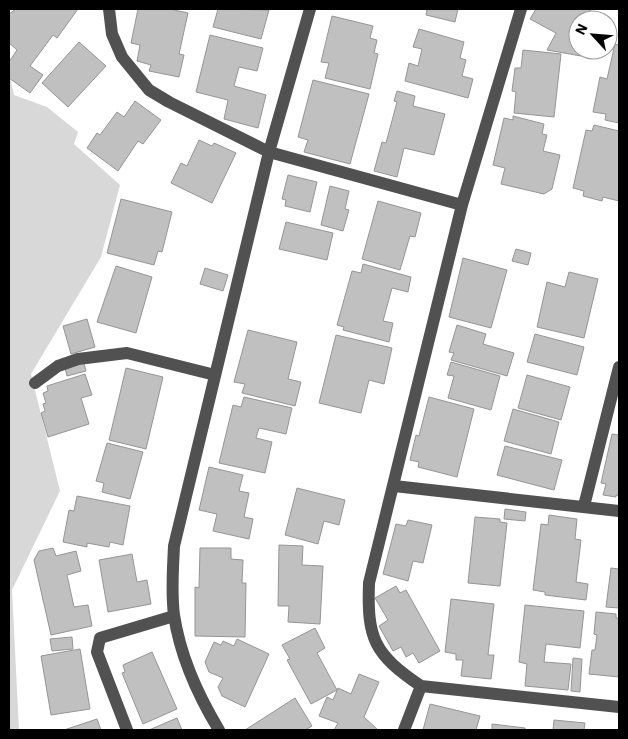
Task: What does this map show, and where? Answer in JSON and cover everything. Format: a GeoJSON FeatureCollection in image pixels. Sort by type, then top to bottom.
{"type":"FeatureCollection","features":[{"type":"Feature","properties":{"kind":"street"},"geometry":{"type":"LineString","coordinates":[[109,9],[112,34],[122,57],[149,90],[268,152],[462,205]]}},
{"type":"Feature","properties":{"kind":"street"},"geometry":{"type":"LineString","coordinates":[[220,730],[183,653],[174,616],[172,579],[174,546],[268,152],[310,9]]}},
{"type":"Feature","properties":{"kind":"street"},"geometry":{"type":"LineString","coordinates":[[521,9],[462,205],[369,583],[368,615],[371,632],[380,652],[398,670],[421,686],[619,707]]}},
{"type":"Feature","properties":{"kind":"street"},"geometry":{"type":"LineString","coordinates":[[35,383],[58,366],[127,352],[214,374]]}},
{"type":"Feature","properties":{"kind":"street"},"geometry":{"type":"LineString","coordinates":[[584,506],[619,367]]}},
{"type":"Feature","properties":{"kind":"street"},"geometry":{"type":"LineString","coordinates":[[394,486],[619,510]]}},
{"type":"Feature","properties":{"kind":"street"},"geometry":{"type":"LineString","coordinates":[[126,730],[97,652],[100,638],[174,616]]}},
{"type":"Feature","properties":{"kind":"street"},"geometry":{"type":"LineString","coordinates":[[404,730],[421,686]]}},
{"type":"Feature","properties":{"kind":"shaded area"},"geometry":{"type":"Polygon","coordinates":[[[9,73],[14,95],[47,107],[78,132],[74,144],[120,185],[101,257],[31,374],[60,491],[12,590],[19,730],[9,730],[9,73]]]}},
{"type":"Feature","properties":{"kind":"building"},"geometry":{"type":"Polygon","coordinates":[[[16,9],[78,9],[57,38],[53,35],[30,66],[43,75],[30,93],[9,78],[9,62],[17,50],[9,43],[9,14],[16,9]]]}},
{"type":"Feature","properties":{"kind":"building"},"geometry":{"type":"Polygon","coordinates":[[[138,9],[170,9],[188,13],[179,54],[184,55],[179,77],[149,71],[151,65],[137,61],[140,45],[131,43],[138,9]]]}},
{"type":"Feature","properties":{"kind":"building"},"geometry":{"type":"Polygon","coordinates":[[[218,9],[269,10],[261,39],[213,27],[218,9]]]}},
{"type":"Feature","properties":{"kind":"building"},"geometry":{"type":"Polygon","coordinates":[[[427,9],[458,9],[455,22],[426,15],[427,9]]]}},
{"type":"Feature","properties":{"kind":"building"},"geometry":{"type":"Polygon","coordinates":[[[536,9],[591,9],[568,10],[568,54],[547,50],[556,33],[530,19],[536,9]]]}},
{"type":"Feature","properties":{"kind":"building"},"geometry":{"type":"Polygon","coordinates":[[[332,16],[373,26],[370,38],[377,40],[374,53],[378,54],[370,89],[325,78],[329,63],[321,62],[332,16]]]}},
{"type":"Feature","properties":{"kind":"building"},"geometry":{"type":"Polygon","coordinates":[[[419,29],[464,42],[460,58],[466,60],[462,76],[473,79],[468,98],[405,81],[409,63],[418,66],[422,49],[413,47],[419,29]]]}},
{"type":"Feature","properties":{"kind":"building"},"geometry":{"type":"Polygon","coordinates":[[[210,35],[263,48],[257,71],[239,67],[234,86],[266,95],[258,128],[224,119],[228,100],[196,92],[210,35]]]}},
{"type":"Feature","properties":{"kind":"building"},"geometry":{"type":"Polygon","coordinates":[[[79,42],[106,66],[68,107],[42,83],[79,42]]]}},
{"type":"Feature","properties":{"kind":"building"},"geometry":{"type":"Polygon","coordinates":[[[619,45],[619,123],[605,120],[606,114],[593,112],[600,77],[607,79],[611,60],[618,60],[619,45]]]}},
{"type":"Feature","properties":{"kind":"building"},"geometry":{"type":"Polygon","coordinates":[[[523,50],[561,54],[554,117],[514,113],[516,92],[512,91],[515,68],[521,68],[523,50]]]}},
{"type":"Feature","properties":{"kind":"building"},"geometry":{"type":"Polygon","coordinates":[[[313,80],[369,94],[350,164],[304,152],[308,140],[298,137],[313,80]]]}},
{"type":"Feature","properties":{"kind":"building"},"geometry":{"type":"Polygon","coordinates":[[[397,91],[415,96],[413,106],[445,114],[434,155],[404,148],[397,177],[374,171],[382,142],[386,143],[397,102],[394,101],[397,91]]]}},
{"type":"Feature","properties":{"kind":"building"},"geometry":{"type":"Polygon","coordinates":[[[135,101],[161,120],[143,144],[138,141],[118,171],[87,148],[97,133],[100,135],[117,112],[124,117],[135,101]]]}},
{"type":"Feature","properties":{"kind":"building"},"geometry":{"type":"Polygon","coordinates":[[[513,116],[544,124],[542,134],[547,135],[543,151],[560,155],[552,189],[544,194],[501,184],[505,168],[493,165],[504,118],[513,120],[513,116]]]}},
{"type":"Feature","properties":{"kind":"building"},"geometry":{"type":"Polygon","coordinates":[[[594,125],[619,131],[619,201],[603,197],[602,201],[583,196],[584,191],[573,188],[586,130],[592,131],[594,125]]]}},
{"type":"Feature","properties":{"kind":"building"},"geometry":{"type":"Polygon","coordinates":[[[199,140],[212,146],[214,143],[236,153],[212,203],[171,183],[181,163],[187,166],[199,140]]]}},
{"type":"Feature","properties":{"kind":"building"},"geometry":{"type":"Polygon","coordinates":[[[288,175],[317,182],[310,212],[285,206],[286,200],[282,199],[288,175]]]}},
{"type":"Feature","properties":{"kind":"building"},"geometry":{"type":"Polygon","coordinates":[[[330,186],[349,191],[345,209],[349,210],[343,231],[321,225],[330,186]]]}},
{"type":"Feature","properties":{"kind":"building"},"geometry":{"type":"Polygon","coordinates":[[[121,199],[172,212],[162,252],[158,251],[154,265],[107,253],[121,199]]]}},
{"type":"Feature","properties":{"kind":"building"},"geometry":{"type":"Polygon","coordinates":[[[378,201],[421,213],[415,237],[410,236],[400,270],[362,259],[378,201]]]}},
{"type":"Feature","properties":{"kind":"building"},"geometry":{"type":"Polygon","coordinates":[[[286,222],[333,233],[327,260],[279,249],[286,222]]]}},
{"type":"Feature","properties":{"kind":"building"},"geometry":{"type":"Polygon","coordinates":[[[516,249],[531,253],[528,265],[512,261],[516,249]]]}},
{"type":"Feature","properties":{"kind":"building"},"geometry":{"type":"Polygon","coordinates":[[[463,258],[507,270],[491,328],[449,317],[463,258]]]}},
{"type":"Feature","properties":{"kind":"building"},"geometry":{"type":"Polygon","coordinates":[[[363,264],[411,277],[408,292],[392,288],[383,321],[393,323],[389,342],[343,330],[344,327],[337,325],[352,271],[361,273],[363,264]]]}},
{"type":"Feature","properties":{"kind":"building"},"geometry":{"type":"Polygon","coordinates":[[[116,266],[152,277],[136,333],[97,322],[116,266]]]}},
{"type":"Feature","properties":{"kind":"building"},"geometry":{"type":"Polygon","coordinates":[[[205,268],[228,275],[223,291],[200,284],[205,268]]]}},
{"type":"Feature","properties":{"kind":"building"},"geometry":{"type":"Polygon","coordinates":[[[569,272],[598,279],[584,338],[537,327],[547,282],[565,287],[569,272]]]}},
{"type":"Feature","properties":{"kind":"building"},"geometry":{"type":"Polygon","coordinates":[[[87,319],[95,347],[71,354],[63,326],[87,319]]]}},
{"type":"Feature","properties":{"kind":"building"},"geometry":{"type":"Polygon","coordinates":[[[457,325],[486,334],[483,344],[514,353],[507,376],[451,360],[454,353],[449,352],[457,325]]]}},
{"type":"Feature","properties":{"kind":"building"},"geometry":{"type":"Polygon","coordinates":[[[248,330],[297,342],[288,379],[301,382],[295,406],[242,393],[245,384],[234,382],[248,330]]]}},
{"type":"Feature","properties":{"kind":"building"},"geometry":{"type":"Polygon","coordinates":[[[535,334],[584,347],[577,375],[527,362],[535,334]]]}},
{"type":"Feature","properties":{"kind":"building"},"geometry":{"type":"Polygon","coordinates":[[[336,335],[392,348],[384,384],[369,380],[361,413],[319,403],[336,335]]]}},
{"type":"Feature","properties":{"kind":"building"},"geometry":{"type":"Polygon","coordinates":[[[451,362],[500,376],[491,410],[448,398],[454,376],[447,375],[451,362]]]}},
{"type":"Feature","properties":{"kind":"building"},"geometry":{"type":"Polygon","coordinates":[[[84,363],[86,371],[67,376],[65,368],[84,363]]]}},
{"type":"Feature","properties":{"kind":"building"},"geometry":{"type":"Polygon","coordinates":[[[126,368],[163,377],[146,449],[109,440],[126,368]]]}},
{"type":"Feature","properties":{"kind":"building"},"geometry":{"type":"Polygon","coordinates":[[[85,374],[92,395],[81,398],[89,424],[48,437],[41,413],[45,411],[43,404],[46,403],[43,393],[48,391],[47,386],[85,374]]]}},
{"type":"Feature","properties":{"kind":"building"},"geometry":{"type":"Polygon","coordinates":[[[527,375],[570,387],[561,420],[518,408],[527,375]]]}},
{"type":"Feature","properties":{"kind":"building"},"geometry":{"type":"Polygon","coordinates":[[[244,397],[292,408],[286,434],[259,428],[256,438],[272,442],[265,473],[219,463],[233,405],[241,407],[244,397]]]}},
{"type":"Feature","properties":{"kind":"building"},"geometry":{"type":"Polygon","coordinates":[[[429,397],[474,409],[457,477],[418,467],[419,462],[410,460],[416,435],[419,436],[429,397]]]}},
{"type":"Feature","properties":{"kind":"building"},"geometry":{"type":"Polygon","coordinates":[[[513,409],[559,422],[551,454],[504,441],[513,409]]]}},
{"type":"Feature","properties":{"kind":"building"},"geometry":{"type":"Polygon","coordinates":[[[612,434],[619,435],[619,496],[616,495],[616,497],[603,495],[606,484],[601,483],[612,434]]]}},
{"type":"Feature","properties":{"kind":"building"},"geometry":{"type":"Polygon","coordinates":[[[107,443],[143,452],[130,499],[102,492],[104,483],[96,481],[107,443]]]}},
{"type":"Feature","properties":{"kind":"building"},"geometry":{"type":"Polygon","coordinates":[[[505,446],[562,460],[554,490],[497,475],[505,446]]]}},
{"type":"Feature","properties":{"kind":"building"},"geometry":{"type":"Polygon","coordinates":[[[209,467],[243,475],[239,491],[249,493],[244,517],[253,519],[249,539],[213,531],[217,514],[199,510],[209,467]]]}},
{"type":"Feature","properties":{"kind":"building"},"geometry":{"type":"Polygon","coordinates":[[[297,488],[345,500],[339,525],[324,521],[318,544],[285,535],[297,488]]]}},
{"type":"Feature","properties":{"kind":"building"},"geometry":{"type":"Polygon","coordinates":[[[77,496],[130,506],[123,545],[110,542],[109,547],[87,543],[87,547],[63,542],[69,510],[74,511],[77,496]]]}},
{"type":"Feature","properties":{"kind":"building"},"geometry":{"type":"Polygon","coordinates":[[[505,509],[526,512],[525,521],[504,519],[505,509]]]}},
{"type":"Feature","properties":{"kind":"building"},"geometry":{"type":"Polygon","coordinates":[[[549,515],[577,519],[575,539],[581,540],[576,582],[588,584],[586,600],[545,595],[545,592],[533,590],[541,524],[548,525],[549,515]]]}},
{"type":"Feature","properties":{"kind":"building"},"geometry":{"type":"Polygon","coordinates":[[[475,517],[500,519],[500,522],[507,523],[500,586],[468,583],[475,517]]]}},
{"type":"Feature","properties":{"kind":"building"},"geometry":{"type":"Polygon","coordinates":[[[408,520],[432,525],[423,563],[413,561],[408,581],[383,574],[396,524],[406,526],[408,520]]]}},
{"type":"Feature","properties":{"kind":"building"},"geometry":{"type":"Polygon","coordinates":[[[279,545],[303,546],[302,565],[323,566],[320,624],[288,622],[289,606],[278,606],[279,545]]]}},
{"type":"Feature","properties":{"kind":"building"},"geometry":{"type":"Polygon","coordinates":[[[53,548],[56,556],[76,551],[81,571],[67,575],[74,607],[88,605],[92,626],[51,635],[34,560],[39,551],[53,548]]]}},
{"type":"Feature","properties":{"kind":"building"},"geometry":{"type":"Polygon","coordinates":[[[200,548],[231,548],[231,559],[243,560],[242,583],[246,583],[245,637],[195,636],[195,587],[199,588],[200,548]]]}},
{"type":"Feature","properties":{"kind":"building"},"geometry":{"type":"Polygon","coordinates":[[[132,554],[137,582],[147,580],[151,604],[108,612],[99,560],[132,554]]]}},
{"type":"Feature","properties":{"kind":"building"},"geometry":{"type":"Polygon","coordinates":[[[611,568],[619,569],[619,608],[606,607],[611,568]]]}},
{"type":"Feature","properties":{"kind":"building"},"geometry":{"type":"Polygon","coordinates":[[[396,586],[400,593],[406,590],[440,651],[419,663],[413,653],[406,657],[401,647],[393,651],[379,626],[388,620],[375,598],[396,586]]]}},
{"type":"Feature","properties":{"kind":"building"},"geometry":{"type":"Polygon","coordinates":[[[451,599],[494,604],[488,655],[494,655],[491,679],[461,676],[463,660],[456,660],[456,654],[445,652],[451,599]]]}},
{"type":"Feature","properties":{"kind":"building"},"geometry":{"type":"Polygon","coordinates":[[[525,605],[584,611],[580,648],[546,644],[544,662],[571,664],[568,690],[525,686],[527,664],[519,662],[525,605]]]}},
{"type":"Feature","properties":{"kind":"building"},"geometry":{"type":"Polygon","coordinates":[[[596,612],[616,614],[616,618],[619,618],[619,677],[589,674],[592,650],[595,650],[597,635],[594,634],[596,612]]]}},
{"type":"Feature","properties":{"kind":"building"},"geometry":{"type":"Polygon","coordinates":[[[315,628],[325,648],[317,653],[337,690],[311,704],[287,660],[290,659],[282,645],[315,628]]]}},
{"type":"Feature","properties":{"kind":"building"},"geometry":{"type":"Polygon","coordinates":[[[72,637],[73,649],[52,651],[50,639],[72,637]]]}},
{"type":"Feature","properties":{"kind":"building"},"geometry":{"type":"Polygon","coordinates":[[[237,639],[269,654],[245,707],[222,696],[218,687],[223,678],[209,672],[205,662],[214,642],[221,645],[223,641],[234,646],[237,639]]]}},
{"type":"Feature","properties":{"kind":"building"},"geometry":{"type":"Polygon","coordinates":[[[80,649],[90,709],[51,715],[41,656],[80,649]]]}},
{"type":"Feature","properties":{"kind":"building"},"geometry":{"type":"Polygon","coordinates":[[[152,652],[177,709],[143,724],[122,673],[125,672],[123,665],[152,652]]]}},
{"type":"Feature","properties":{"kind":"building"},"geometry":{"type":"Polygon","coordinates":[[[573,658],[582,659],[580,692],[571,691],[573,658]]]}},
{"type":"Feature","properties":{"kind":"building"},"geometry":{"type":"Polygon","coordinates":[[[359,674],[379,682],[364,717],[378,730],[334,730],[338,723],[319,716],[327,697],[333,700],[338,688],[351,694],[359,674]]]}},
{"type":"Feature","properties":{"kind":"building"},"geometry":{"type":"Polygon","coordinates":[[[295,698],[312,726],[305,730],[245,730],[295,698]]]}},
{"type":"Feature","properties":{"kind":"building"},"geometry":{"type":"Polygon","coordinates":[[[430,704],[480,716],[476,730],[423,730],[430,704]]]}},
{"type":"Feature","properties":{"kind":"building"},"geometry":{"type":"Polygon","coordinates":[[[177,718],[182,730],[149,730],[177,718]]]}},
{"type":"Feature","properties":{"kind":"building"},"geometry":{"type":"Polygon","coordinates":[[[97,719],[101,730],[64,730],[97,719]]]}},
{"type":"Feature","properties":{"kind":"building"},"geometry":{"type":"Polygon","coordinates":[[[554,720],[585,723],[584,730],[553,730],[554,720]]]}},
{"type":"Feature","properties":{"kind":"building"},"geometry":{"type":"Polygon","coordinates":[[[492,724],[525,728],[525,730],[492,730],[492,724]]]}}]}
